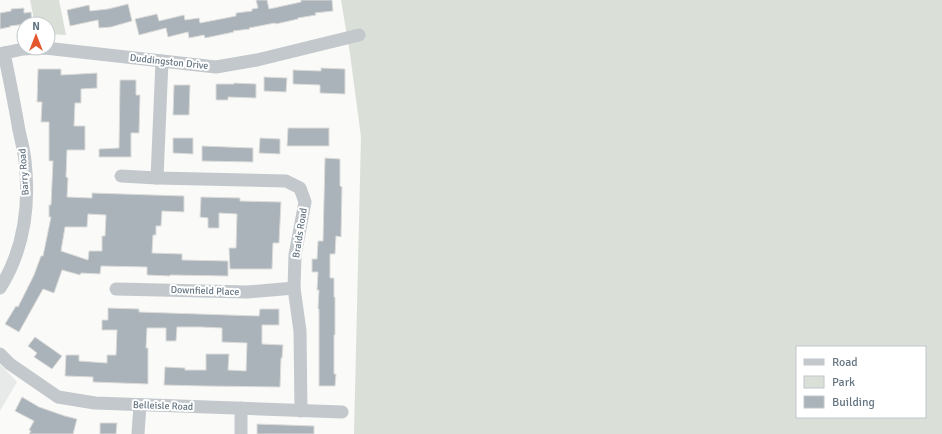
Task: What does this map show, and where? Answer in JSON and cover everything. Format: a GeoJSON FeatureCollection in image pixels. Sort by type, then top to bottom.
{"type":"FeatureCollection","features":[{"type":"Feature","properties":{"kind":"street","name":"Duddingston Drive"},"geometry":{"type":"LineString","coordinates":[[2,54],[45,48],[216,67],[257,60],[359,35]]}},
{"type":"Feature","properties":{"kind":"street","name":"Barry Road"},"geometry":{"type":"LineString","coordinates":[[0,288],[13,265],[23,232],[27,184],[25,160],[13,96],[2,54]]}},
{"type":"Feature","properties":{"kind":"street"},"geometry":{"type":"LineString","coordinates":[[157,178],[162,61]]}},
{"type":"Feature","properties":{"kind":"street","name":"Braids Road"},"geometry":{"type":"LineString","coordinates":[[121,176],[286,181],[300,188],[304,202],[295,255],[294,288],[300,331],[301,410]]}},
{"type":"Feature","properties":{"kind":"street","name":"Downfield Place"},"geometry":{"type":"LineString","coordinates":[[116,289],[247,292],[294,288]]}},
{"type":"Feature","properties":{"kind":"street","name":"Belleisle Road"},"geometry":{"type":"LineString","coordinates":[[0,354],[10,364],[58,397],[95,402],[140,405],[342,412]]}},
{"type":"Feature","properties":{"kind":"street"},"geometry":{"type":"LineString","coordinates":[[138,434],[140,405]]}},
{"type":"Feature","properties":{"kind":"street"},"geometry":{"type":"LineString","coordinates":[[241,408],[241,434]]}},
{"type":"Feature","properties":{"kind":"shaded area"},"geometry":{"type":"Polygon","coordinates":[[[0,364],[17,382],[0,411],[0,364]]]}},
{"type":"Feature","properties":{"kind":"green space"},"geometry":{"type":"Polygon","coordinates":[[[30,0],[59,0],[66,35],[56,34],[56,16],[33,16],[30,0]]]}},
{"type":"Feature","properties":{"kind":"green space"},"geometry":{"type":"Polygon","coordinates":[[[341,0],[942,0],[942,434],[354,434],[361,137],[341,0]]]}},
{"type":"Feature","properties":{"kind":"building"},"geometry":{"type":"Polygon","coordinates":[[[256,0],[267,0],[269,9],[301,2],[301,0],[332,0],[333,11],[315,13],[316,15],[205,38],[204,35],[189,38],[188,32],[168,37],[166,28],[139,35],[135,19],[157,14],[159,21],[184,15],[185,20],[199,18],[200,23],[236,16],[236,13],[252,11],[252,9],[258,8],[256,0]]]}},
{"type":"Feature","properties":{"kind":"building"},"geometry":{"type":"Polygon","coordinates":[[[128,4],[132,21],[111,27],[99,28],[98,20],[70,26],[67,10],[89,5],[90,11],[108,9],[128,4]]]}},
{"type":"Feature","properties":{"kind":"building"},"geometry":{"type":"Polygon","coordinates":[[[24,8],[24,13],[31,12],[31,16],[16,16],[16,25],[0,29],[0,13],[11,11],[11,9],[24,8]]]}},
{"type":"Feature","properties":{"kind":"building"},"geometry":{"type":"Polygon","coordinates":[[[321,68],[345,69],[345,94],[320,93],[320,85],[293,84],[293,70],[321,71],[321,68]]]}},
{"type":"Feature","properties":{"kind":"building"},"geometry":{"type":"Polygon","coordinates":[[[38,69],[61,69],[61,75],[97,73],[97,88],[81,89],[81,103],[75,103],[74,126],[85,126],[85,150],[67,150],[67,197],[92,198],[92,193],[184,196],[184,212],[162,211],[161,226],[156,226],[156,235],[153,235],[152,253],[182,254],[182,260],[228,261],[228,276],[147,275],[147,267],[101,266],[100,274],[81,273],[80,275],[62,270],[54,293],[43,289],[19,332],[5,324],[16,306],[18,307],[34,275],[41,256],[43,256],[51,217],[49,217],[49,205],[51,205],[53,161],[49,161],[49,122],[41,122],[42,102],[37,102],[38,69]],[[88,214],[87,227],[65,227],[61,251],[88,260],[89,251],[102,251],[102,236],[105,236],[106,215],[88,214]]]}},
{"type":"Feature","properties":{"kind":"building"},"geometry":{"type":"Polygon","coordinates":[[[264,77],[287,78],[286,92],[264,91],[264,77]]]}},
{"type":"Feature","properties":{"kind":"building"},"geometry":{"type":"Polygon","coordinates":[[[120,80],[136,80],[136,95],[140,95],[139,133],[131,133],[131,157],[99,157],[99,149],[119,148],[120,80]]]}},
{"type":"Feature","properties":{"kind":"building"},"geometry":{"type":"Polygon","coordinates":[[[216,84],[256,84],[256,98],[228,97],[228,100],[216,100],[216,84]]]}},
{"type":"Feature","properties":{"kind":"building"},"geometry":{"type":"Polygon","coordinates":[[[174,85],[190,85],[189,115],[173,115],[174,85]]]}},
{"type":"Feature","properties":{"kind":"building"},"geometry":{"type":"Polygon","coordinates":[[[288,128],[329,128],[329,146],[287,146],[288,128]]]}},
{"type":"Feature","properties":{"kind":"building"},"geometry":{"type":"Polygon","coordinates":[[[173,138],[193,138],[193,154],[173,153],[173,138]]]}},
{"type":"Feature","properties":{"kind":"building"},"geometry":{"type":"Polygon","coordinates":[[[260,138],[280,139],[280,154],[259,153],[260,138]]]}},
{"type":"Feature","properties":{"kind":"building"},"geometry":{"type":"Polygon","coordinates":[[[202,146],[253,148],[253,162],[202,161],[202,146]]]}},
{"type":"Feature","properties":{"kind":"building"},"geometry":{"type":"Polygon","coordinates":[[[325,158],[340,159],[340,186],[342,187],[341,237],[336,236],[335,254],[330,254],[330,278],[334,278],[335,297],[335,386],[319,386],[318,272],[312,272],[312,259],[317,259],[318,241],[323,241],[325,158]]]}},
{"type":"Feature","properties":{"kind":"building"},"geometry":{"type":"Polygon","coordinates":[[[201,197],[240,198],[240,201],[281,202],[279,243],[273,243],[272,269],[230,269],[229,248],[236,248],[237,214],[219,213],[219,228],[208,228],[208,218],[200,217],[201,197]]]}},
{"type":"Feature","properties":{"kind":"building"},"geometry":{"type":"Polygon","coordinates":[[[108,308],[139,309],[139,312],[259,316],[260,309],[279,309],[279,325],[262,325],[262,344],[283,345],[280,387],[164,385],[165,367],[185,368],[185,370],[206,370],[206,354],[229,354],[228,370],[246,371],[247,343],[222,342],[222,328],[177,327],[176,341],[166,341],[166,328],[147,328],[146,348],[148,348],[148,384],[93,382],[93,377],[65,376],[66,355],[79,355],[79,361],[107,363],[107,355],[116,355],[117,330],[102,330],[102,320],[108,320],[108,308]]]}},
{"type":"Feature","properties":{"kind":"building"},"geometry":{"type":"Polygon","coordinates":[[[35,337],[62,356],[52,369],[34,357],[37,353],[28,346],[35,337]]]}},
{"type":"Feature","properties":{"kind":"building"},"geometry":{"type":"Polygon","coordinates":[[[22,397],[39,407],[77,419],[73,434],[29,434],[31,431],[29,430],[34,421],[15,411],[22,397]]]}},
{"type":"Feature","properties":{"kind":"building"},"geometry":{"type":"Polygon","coordinates":[[[100,423],[117,423],[116,434],[100,434],[100,423]]]}},
{"type":"Feature","properties":{"kind":"building"},"geometry":{"type":"Polygon","coordinates":[[[257,424],[314,426],[314,434],[257,434],[257,424]]]}}]}
